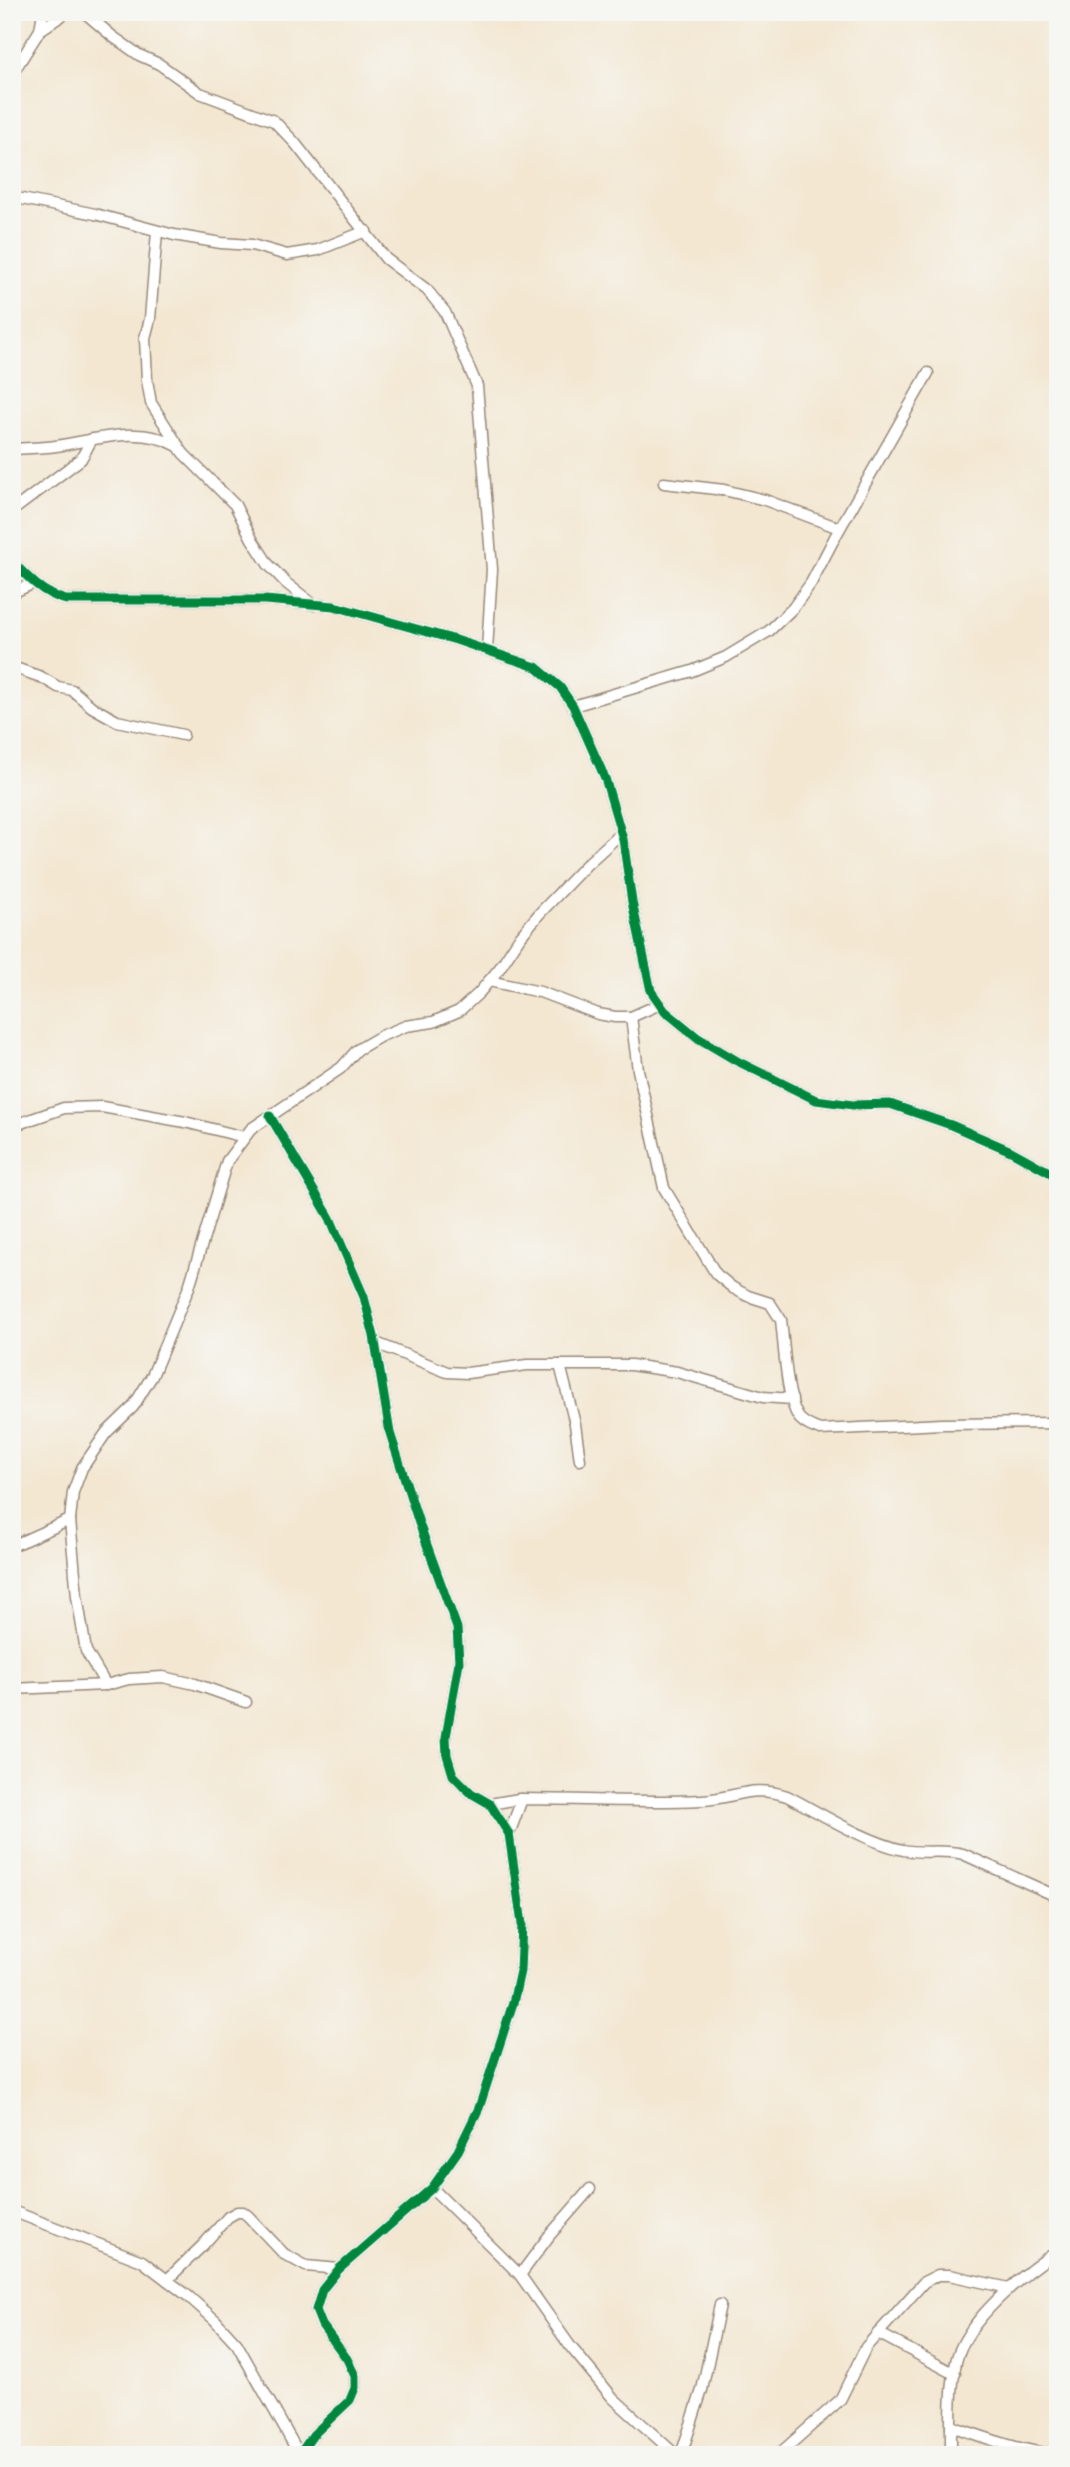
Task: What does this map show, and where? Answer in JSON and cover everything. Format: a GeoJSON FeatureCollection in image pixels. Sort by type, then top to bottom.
{"type":"FeatureCollection","features":[{"type":"Feature","properties":{"kind":"street"},"geometry":{"type":"LineString","coordinates":[[12,75],[40,30],[43,12]]}},
{"type":"Feature","properties":{"kind":"street"},"geometry":{"type":"LineString","coordinates":[[40,30],[66,12]]}},
{"type":"Feature","properties":{"kind":"street"},"geometry":{"type":"LineString","coordinates":[[84,12],[139,55],[159,64],[200,93],[274,121],[295,143],[386,259],[427,290],[445,312],[477,386],[492,569],[487,650]]}},
{"type":"Feature","properties":{"kind":"street"},"geometry":{"type":"LineString","coordinates":[[12,197],[94,214],[157,231],[221,243],[252,245],[287,255],[318,250],[366,231]]}},
{"type":"Feature","properties":{"kind":"street"},"geometry":{"type":"LineString","coordinates":[[157,231],[150,319],[145,338],[151,403],[178,446],[235,505],[268,564],[286,583],[314,605]]}},
{"type":"Feature","properties":{"kind":"street"},"geometry":{"type":"LineString","coordinates":[[573,706],[692,671],[726,657],[769,631],[793,608],[811,583],[839,528],[928,373]]}},
{"type":"Feature","properties":{"kind":"street"},"geometry":{"type":"LineString","coordinates":[[12,449],[55,446],[129,433],[166,440],[178,446]]}},
{"type":"Feature","properties":{"kind":"street"},"geometry":{"type":"LineString","coordinates":[[12,511],[81,459],[92,439]]}},
{"type":"Feature","properties":{"kind":"street"},"geometry":{"type":"LineString","coordinates":[[664,483],[724,490],[765,500],[839,528]]}},
{"type":"Feature","properties":{"kind":"street"},"geometry":{"type":"LineString","coordinates":[[12,561],[47,593],[66,600],[265,600],[334,606],[487,650],[536,667],[560,687],[573,706],[605,778],[621,833],[651,991],[665,1011],[698,1038],[737,1061],[816,1100],[853,1105],[890,1104],[951,1125],[1011,1151],[1058,1177]]}},
{"type":"Feature","properties":{"kind":"street"},"geometry":{"type":"LineString","coordinates":[[12,593],[34,583]]}},
{"type":"Feature","properties":{"kind":"street"},"geometry":{"type":"LineString","coordinates":[[12,667],[41,677],[58,687],[72,690],[92,707],[117,721],[183,735]]}},
{"type":"Feature","properties":{"kind":"street"},"geometry":{"type":"LineString","coordinates":[[106,1685],[86,1651],[77,1596],[70,1520],[74,1492],[82,1468],[106,1433],[133,1407],[152,1376],[189,1287],[227,1161],[244,1137],[341,1068],[357,1050],[405,1026],[433,1023],[459,1012],[489,981],[539,914],[621,833]]}},
{"type":"Feature","properties":{"kind":"street"},"geometry":{"type":"LineString","coordinates":[[489,981],[540,992],[598,1014],[615,1017],[631,1017],[660,1004]]}},
{"type":"Feature","properties":{"kind":"street"},"geometry":{"type":"LineString","coordinates":[[631,1017],[638,1070],[664,1188],[716,1274],[733,1288],[770,1303],[777,1311],[781,1320],[792,1399],[800,1419],[820,1430],[942,1424],[1058,1423]]}},
{"type":"Feature","properties":{"kind":"street"},"geometry":{"type":"LineString","coordinates":[[12,1126],[64,1108],[102,1107],[186,1122],[244,1137]]}},
{"type":"Feature","properties":{"kind":"street"},"geometry":{"type":"LineString","coordinates":[[12,2211],[142,2261],[215,2320],[237,2344],[299,2454],[313,2435],[350,2400],[355,2388],[355,2375],[347,2359],[322,2325],[316,2310],[322,2290],[340,2269],[432,2188],[458,2151],[479,2108],[513,2003],[520,1971],[523,1924],[509,1834],[489,1804],[471,1793],[453,1775],[447,1755],[446,1737],[459,1662],[457,1628],[390,1433],[376,1343],[364,1297],[330,1218],[270,1116]]}},
{"type":"Feature","properties":{"kind":"street"},"geometry":{"type":"LineString","coordinates":[[376,1343],[447,1372],[467,1373],[527,1365],[631,1365],[666,1370],[763,1397],[792,1399]]}},
{"type":"Feature","properties":{"kind":"street"},"geometry":{"type":"LineString","coordinates":[[560,1365],[575,1424],[580,1460]]}},
{"type":"Feature","properties":{"kind":"street"},"geometry":{"type":"LineString","coordinates":[[12,1546],[70,1520]]}},
{"type":"Feature","properties":{"kind":"street"},"geometry":{"type":"LineString","coordinates":[[12,1689],[106,1685],[129,1679],[163,1677],[195,1684],[246,1702]]}},
{"type":"Feature","properties":{"kind":"street"},"geometry":{"type":"LineString","coordinates":[[489,1804],[522,1799],[705,1800],[755,1790],[770,1791],[787,1796],[886,1844],[904,1850],[951,1851],[963,1854],[1058,1897]]}},
{"type":"Feature","properties":{"kind":"street"},"geometry":{"type":"LineString","coordinates":[[509,1834],[522,1799]]}},
{"type":"Feature","properties":{"kind":"street"},"geometry":{"type":"LineString","coordinates":[[432,2188],[520,2275],[570,2346],[613,2398],[676,2455]]}},
{"type":"Feature","properties":{"kind":"street"},"geometry":{"type":"LineString","coordinates":[[520,2275],[590,2189]]}},
{"type":"Feature","properties":{"kind":"street"},"geometry":{"type":"LineString","coordinates":[[167,2280],[237,2211],[248,2216],[284,2254],[306,2266],[340,2269]]}},
{"type":"Feature","properties":{"kind":"street"},"geometry":{"type":"LineString","coordinates":[[951,2455],[956,2360],[970,2333],[1009,2288],[1058,2251]]}},
{"type":"Feature","properties":{"kind":"street"},"geometry":{"type":"LineString","coordinates":[[778,2455],[840,2400],[866,2347],[924,2282],[938,2275],[949,2275],[1009,2288]]}},
{"type":"Feature","properties":{"kind":"street"},"geometry":{"type":"LineString","coordinates":[[681,2455],[702,2390],[720,2305]]}},
{"type":"Feature","properties":{"kind":"street"},"geometry":{"type":"LineString","coordinates":[[878,2333],[955,2374]]}},
{"type":"Feature","properties":{"kind":"street"},"geometry":{"type":"LineString","coordinates":[[951,2426],[997,2442],[1058,2455]]}},
{"type":"Feature","properties":{"kind":"cycle path"},"geometry":{"type":"LineString","coordinates":[[12,561],[43,590],[66,600],[265,600],[334,606],[456,640],[536,667],[560,687],[573,706],[605,778],[623,839],[632,902],[651,991],[665,1011],[698,1038],[737,1061],[816,1100],[853,1105],[890,1104],[951,1125],[1011,1151],[1058,1177]]}},
{"type":"Feature","properties":{"kind":"cycle path"},"geometry":{"type":"LineString","coordinates":[[270,1116],[330,1218],[364,1297],[374,1336],[390,1433],[457,1628],[459,1662],[446,1737],[447,1755],[453,1775],[471,1793],[490,1804],[509,1834],[522,1924],[520,1971],[513,2003],[479,2108],[458,2151],[432,2188],[339,2269],[322,2290],[316,2310],[322,2325],[347,2359],[355,2376],[355,2388],[350,2400],[313,2435],[299,2455]]}}]}
